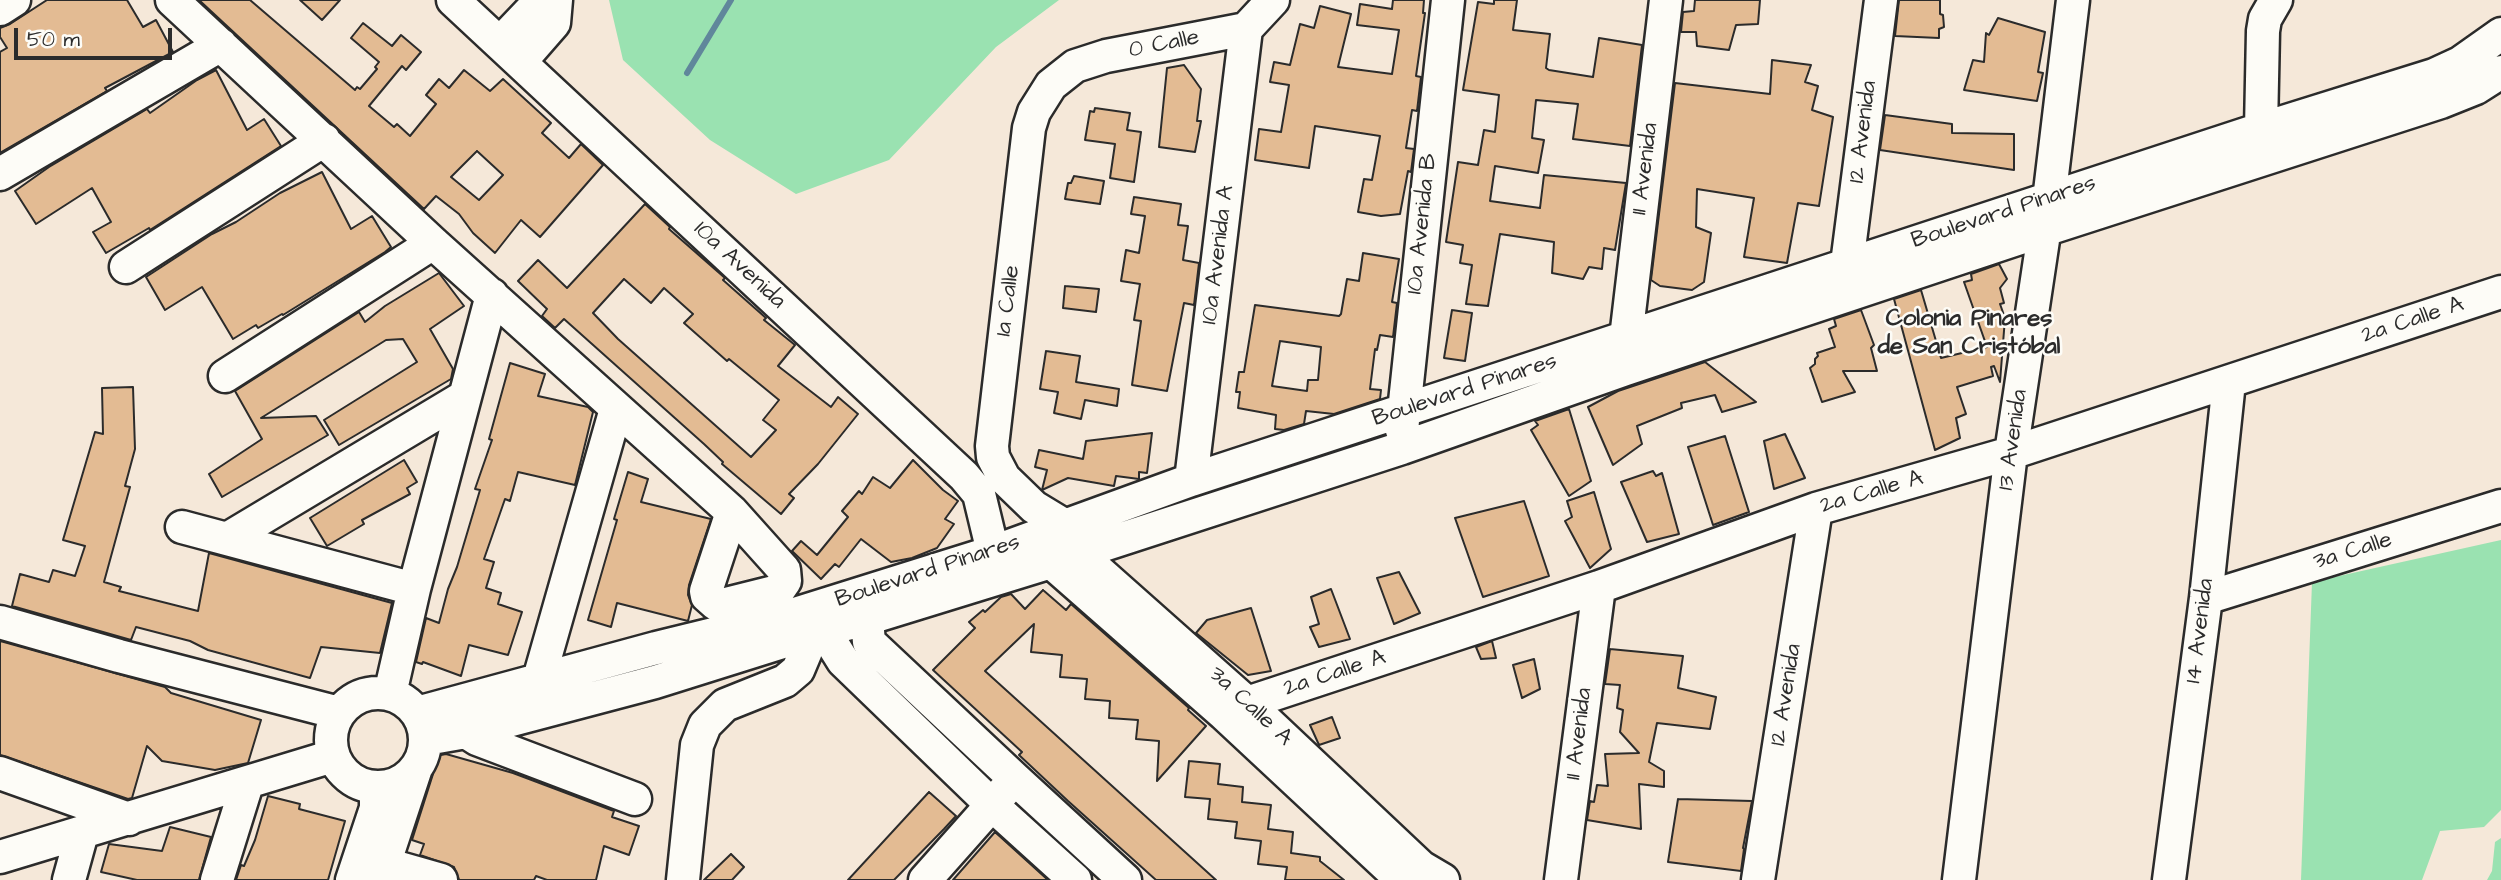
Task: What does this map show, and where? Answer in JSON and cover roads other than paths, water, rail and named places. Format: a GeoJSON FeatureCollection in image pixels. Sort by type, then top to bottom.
{"type":"FeatureCollection","features":[{"type":"Feature","properties":{"kind":"street"},"geometry":{"type":"LineString","coordinates":[[0,9],[14,0]]}},
{"type":"Feature","properties":{"kind":"street"},"geometry":{"type":"LineString","coordinates":[[172,0],[433,243],[732,512]]}},
{"type":"Feature","properties":{"kind":"street","name":"10a Avenida"},"geometry":{"type":"LineString","coordinates":[[453,0],[964,476],[979,494],[993,552]]}},
{"type":"Feature","properties":{"kind":"street"},"geometry":{"type":"LineString","coordinates":[[510,52],[541,0]]}},
{"type":"Feature","properties":{"kind":"street"},"geometry":{"type":"LineString","coordinates":[[510,52],[554,23],[556,0]]}},
{"type":"Feature","properties":{"kind":"street"},"geometry":{"type":"LineString","coordinates":[[1246,29],[1273,0]]}},
{"type":"Feature","properties":{"kind":"street","name":"10a Avenida B"},"geometry":{"type":"LineString","coordinates":[[1402,448],[1403,411],[1448,0]]}},
{"type":"Feature","properties":{"kind":"street","name":"11 Avenida"},"geometry":{"type":"LineString","coordinates":[[1626,338],[1666,0]]}},
{"type":"Feature","properties":{"kind":"street","name":"12 Avenida"},"geometry":{"type":"LineString","coordinates":[[1847,264],[1881,0]]}},
{"type":"Feature","properties":{"kind":"street","name":"13 Avenida"},"geometry":{"type":"LineString","coordinates":[[1959,880],[2011,453],[2049,200],[2073,0]]}},
{"type":"Feature","properties":{"kind":"street"},"geometry":{"type":"LineString","coordinates":[[2261,129],[2263,31],[2276,0]]}},
{"type":"Feature","properties":{"kind":"street","name":"0 Calle"},"geometry":{"type":"LineString","coordinates":[[1051,85],[1062,74],[1090,60],[1246,29]]}},
{"type":"Feature","properties":{"kind":"street","name":"10a Avenida A"},"geometry":{"type":"LineString","coordinates":[[1191,480],[1246,29]]}},
{"type":"Feature","properties":{"kind":"street","name":"Boulevard Pinares"},"geometry":{"type":"LineString","coordinates":[[421,726],[539,679],[812,621],[865,606],[1053,537],[1191,480],[2261,129],[2434,75],[2460,63],[2501,34]]}},
{"type":"Feature","properties":{"kind":"street"},"geometry":{"type":"LineString","coordinates":[[0,174],[221,45]]}},
{"type":"Feature","properties":{"kind":"street","name":"Boulevard Pinares"},"geometry":{"type":"LineString","coordinates":[[865,606],[993,552],[1402,448],[1626,369],[2441,102],[2476,88],[2501,72]]}},
{"type":"Feature","properties":{"kind":"street","name":"1a Calle"},"geometry":{"type":"LineString","coordinates":[[1051,85],[1034,112],[1029,128],[992,446],[998,468],[1004,478],[1053,537]]}},
{"type":"Feature","properties":{"kind":"street"},"geometry":{"type":"LineString","coordinates":[[126,267],[324,140]]}},
{"type":"Feature","properties":{"kind":"street"},"geometry":{"type":"LineString","coordinates":[[225,376],[433,243]]}},
{"type":"Feature","properties":{"kind":"street","name":"2a Calle A"},"geometry":{"type":"LineString","coordinates":[[1247,703],[1599,587],[1816,509],[2011,453],[2501,292]]}},
{"type":"Feature","properties":{"kind":"street"},"geometry":{"type":"LineString","coordinates":[[390,694],[414,589],[492,295]]}},
{"type":"Feature","properties":{"kind":"street","name":"14 Avenida"},"geometry":{"type":"LineString","coordinates":[[2169,880],[2206,598],[2229,382]]}},
{"type":"Feature","properties":{"kind":"street"},"geometry":{"type":"LineString","coordinates":[[227,538],[464,397]]}},
{"type":"Feature","properties":{"kind":"street"},"geometry":{"type":"LineString","coordinates":[[540,711],[539,679],[616,409]]}},
{"type":"Feature","properties":{"kind":"street","name":"3a Calle"},"geometry":{"type":"LineString","coordinates":[[2206,598],[2501,506]]}},
{"type":"Feature","properties":{"kind":"street","name":"12 Avenida"},"geometry":{"type":"LineString","coordinates":[[1758,880],[1816,509]]}},
{"type":"Feature","properties":{"kind":"street"},"geometry":{"type":"LineString","coordinates":[[181,527],[414,589]]}},
{"type":"Feature","properties":{"kind":"street","name":"3a Calle A"},"geometry":{"type":"LineString","coordinates":[[1053,537],[1247,703],[1421,867],[1443,880]]}},
{"type":"Feature","properties":{"kind":"street","name":"3a Calle A"},"geometry":{"type":"LineString","coordinates":[[1053,537],[1224,714],[1402,880]]}},
{"type":"Feature","properties":{"kind":"street","name":"11 Avenida"},"geometry":{"type":"LineString","coordinates":[[1560,880],[1599,587]]}},
{"type":"Feature","properties":{"kind":"street"},"geometry":{"type":"LineString","coordinates":[[865,606],[869,642],[1125,880]]}},
{"type":"Feature","properties":{"kind":"street"},"geometry":{"type":"LineString","coordinates":[[812,621],[843,661],[992,805],[1075,880]]}},
{"type":"Feature","properties":{"kind":"street"},"geometry":{"type":"LineString","coordinates":[[683,880],[697,745],[705,725],[725,705],[785,681],[798,670],[806,651],[812,621]]}},
{"type":"Feature","properties":{"kind":"street","name":"Boulevard Pinares"},"geometry":{"type":"LineString","coordinates":[[421,726],[466,732],[655,682],[812,621]]}},
{"type":"Feature","properties":{"kind":"street"},"geometry":{"type":"LineString","coordinates":[[0,622],[339,713]]}},
{"type":"Feature","properties":{"kind":"street"},"geometry":{"type":"LineString","coordinates":[[369,870],[423,754],[421,726],[405,701],[390,694],[362,696],[339,713],[331,741],[339,767],[348,777],[371,787],[384,787],[407,778],[416,768]]}},
{"type":"Feature","properties":{"kind":"street"},"geometry":{"type":"LineString","coordinates":[[466,732],[477,739],[635,799]]}},
{"type":"Feature","properties":{"kind":"street"},"geometry":{"type":"LineString","coordinates":[[0,857],[334,756]]}},
{"type":"Feature","properties":{"kind":"street"},"geometry":{"type":"LineString","coordinates":[[0,773],[130,819]]}},
{"type":"Feature","properties":{"kind":"street"},"geometry":{"type":"LineString","coordinates":[[925,880],[1014,779]]}},
{"type":"Feature","properties":{"kind":"street"},"geometry":{"type":"LineString","coordinates":[[217,880],[247,784]]}},
{"type":"Feature","properties":{"kind":"street"},"geometry":{"type":"LineString","coordinates":[[369,870],[376,808],[376,797],[371,787]]}},
{"type":"Feature","properties":{"kind":"street"},"geometry":{"type":"LineString","coordinates":[[69,880],[82,833]]}},
{"type":"Feature","properties":{"kind":"street"},"geometry":{"type":"LineString","coordinates":[[369,870],[441,880]]}},
{"type":"Feature","properties":{"kind":"waterway"},"geometry":{"type":"LineString","coordinates":[[687,73],[731,0]]}},
{"type":"Feature","properties":{"kind":"district","name":"Colonia Pinares de San Cristóbal"},"geometry":{"type":"Point","coordinates":[1969,334]}}]}
